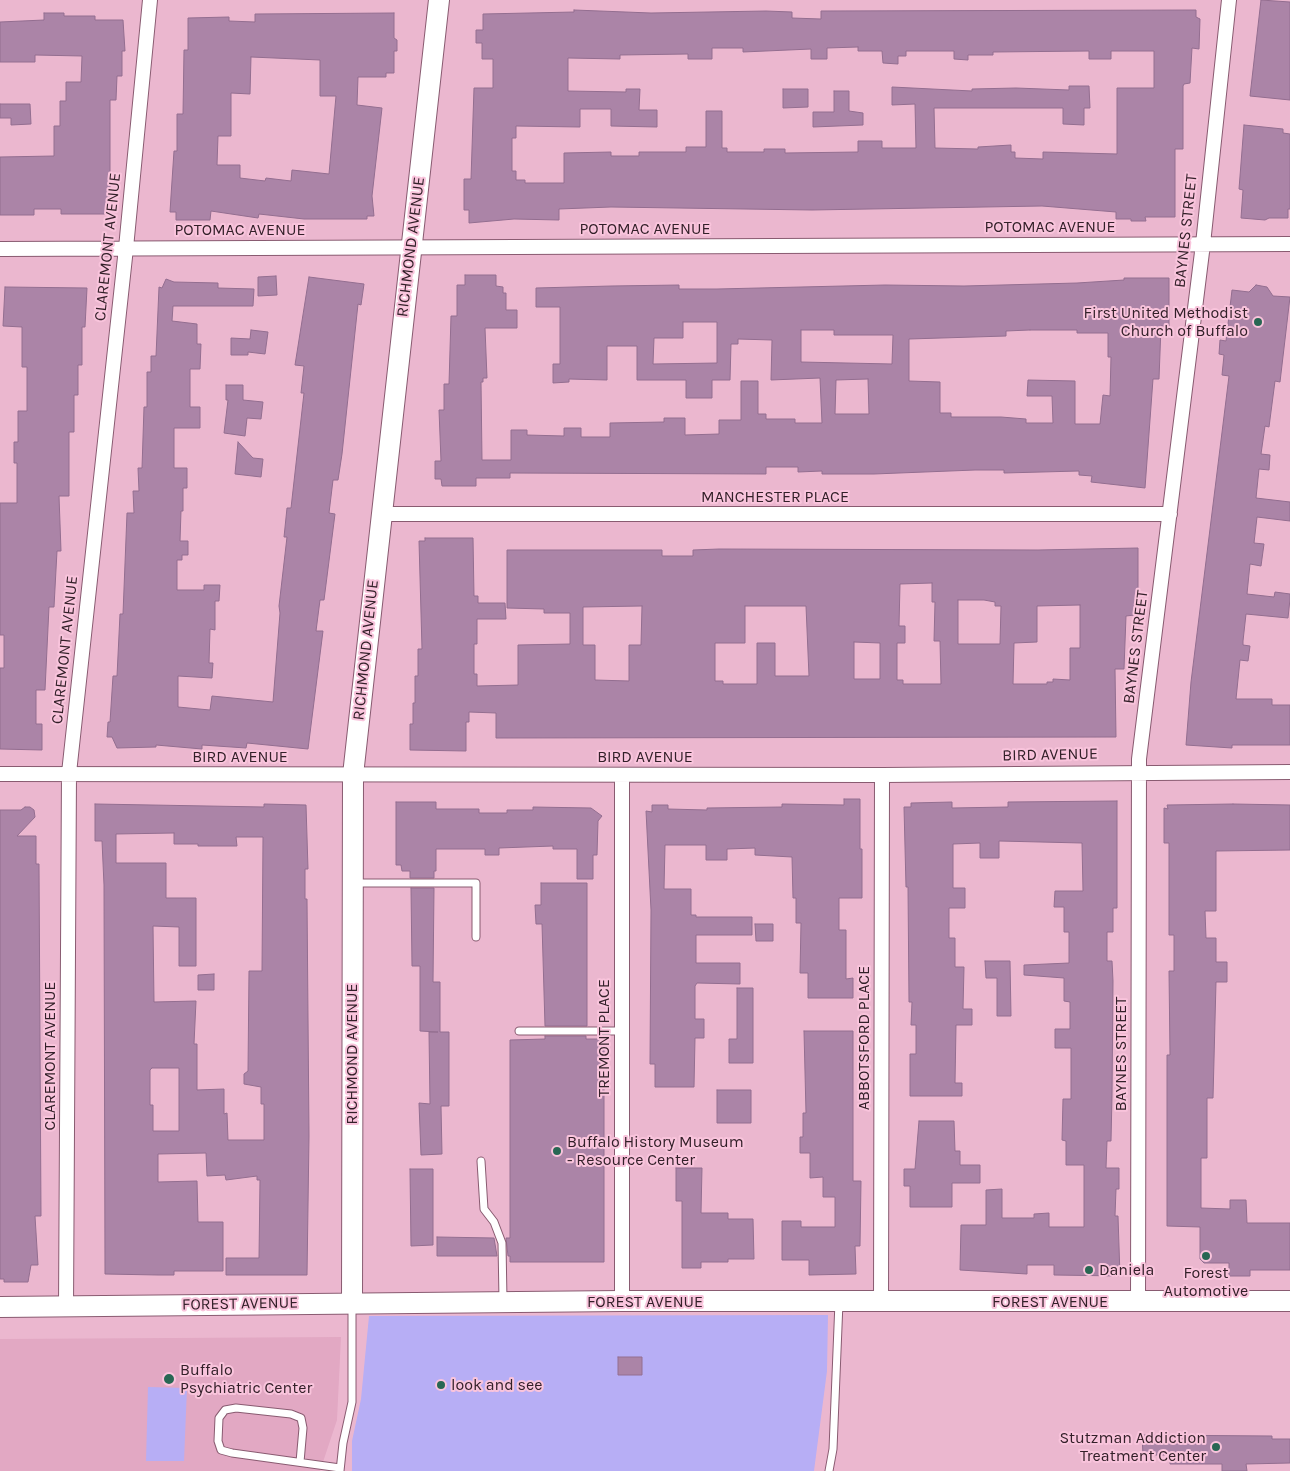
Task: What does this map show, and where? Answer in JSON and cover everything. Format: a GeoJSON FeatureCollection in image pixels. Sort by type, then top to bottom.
{"type":"FeatureCollection","features":[{"type":"Feature","properties":{"kind":"street","name":"CLAREMONT AVENUE"},"geometry":{"type":"LineString","coordinates":[[66,1306],[69,774],[126,248],[150,0]]}},
{"type":"Feature","properties":{"kind":"street","name":"RICHMOND AVENUE"},"geometry":{"type":"LineString","coordinates":[[352,1303],[353,775],[439,0]]}},
{"type":"Feature","properties":{"kind":"street","name":"BAYNES STREET"},"geometry":{"type":"LineString","coordinates":[[1138,1302],[1140,772],[1203,244],[1229,0]]}},
{"type":"Feature","properties":{"kind":"street","name":"POTOMAC AVENUE"},"geometry":{"type":"LineString","coordinates":[[0,249],[1290,244]]}},
{"type":"Feature","properties":{"kind":"street","name":"MANCHESTER PLACE"},"geometry":{"type":"LineString","coordinates":[[381,514],[1170,514]]}},
{"type":"Feature","properties":{"kind":"street","name":"BIRD AVENUE"},"geometry":{"type":"LineString","coordinates":[[0,774],[622,775],[1290,772]]}},
{"type":"Feature","properties":{"kind":"street","name":"ABBOTSFORD PLACE"},"geometry":{"type":"LineString","coordinates":[[881,1302],[882,774]]}},
{"type":"Feature","properties":{"kind":"street","name":"TREMONT PLACE"},"geometry":{"type":"LineString","coordinates":[[622,775],[622,1301]]}},
{"type":"Feature","properties":{"kind":"street","name":"FOREST AVENUE"},"geometry":{"type":"LineString","coordinates":[[0,1307],[622,1301],[1290,1301]]}},
{"type":"Feature","properties":{"kind":"lane"},"geometry":{"type":"LineString","coordinates":[[352,883],[476,883],[476,937]]}},
{"type":"Feature","properties":{"kind":"lane"},"geometry":{"type":"LineString","coordinates":[[519,1031],[622,1031]]}},
{"type":"Feature","properties":{"kind":"lane"},"geometry":{"type":"LineString","coordinates":[[481,1161],[484,1209],[494,1222],[502,1243],[503,1303]]}},
{"type":"Feature","properties":{"kind":"lane"},"geometry":{"type":"LineString","coordinates":[[829,1471],[833,1450],[839,1302]]}},
{"type":"Feature","properties":{"kind":"lane"},"geometry":{"type":"LineString","coordinates":[[300,1462],[303,1428],[301,1418],[290,1414],[236,1408],[225,1410],[219,1418],[218,1441],[221,1450],[340,1469],[352,1402],[352,1303]]}},
{"type":"Feature","properties":{"kind":"shaded area"},"geometry":{"type":"Polygon","coordinates":[[[828,1315],[827,1371],[814,1471],[352,1471],[352,1441],[361,1399],[369,1316],[828,1315]]]}},
{"type":"Feature","properties":{"kind":"shaded area","name":"Buffalo Psychiatric Center"},"geometry":{"type":"Polygon","coordinates":[[[341,1337],[337,1420],[320,1471],[0,1471],[0,1339],[341,1337]]]}},
{"type":"Feature","properties":{"kind":"shaded area"},"geometry":{"type":"Polygon","coordinates":[[[148,1387],[187,1388],[184,1461],[146,1461],[148,1387]]]}},
{"type":"Feature","properties":{"kind":"building"},"geometry":{"type":"Polygon","coordinates":[[[1261,0],[1290,2],[1290,100],[1250,96],[1261,0]]]}},
{"type":"Feature","properties":{"kind":"building"},"geometry":{"type":"Polygon","coordinates":[[[574,10],[651,13],[766,11],[792,12],[792,18],[821,19],[821,11],[1196,10],[1196,17],[1200,19],[1199,49],[1192,48],[1190,83],[1183,86],[1183,149],[1175,149],[1175,217],[1145,217],[1146,221],[1131,221],[1131,219],[1116,219],[1116,212],[1042,206],[812,210],[611,207],[559,209],[559,220],[514,219],[469,223],[469,210],[464,210],[464,179],[471,179],[474,88],[493,88],[493,59],[482,59],[482,43],[476,43],[476,30],[483,30],[483,14],[574,12],[574,10]],[[858,47],[827,48],[827,59],[811,59],[811,49],[743,52],[743,48],[712,48],[712,59],[688,59],[688,54],[620,55],[620,59],[568,58],[568,91],[626,92],[626,89],[640,89],[639,110],[657,110],[657,127],[611,126],[611,109],[580,109],[580,127],[516,126],[516,138],[512,138],[512,171],[516,171],[516,180],[525,180],[525,183],[564,183],[564,153],[611,152],[611,156],[639,156],[639,152],[686,152],[686,147],[706,147],[706,111],[722,111],[722,148],[727,148],[727,152],[764,152],[764,149],[785,149],[785,153],[858,152],[858,141],[882,141],[882,148],[916,148],[915,104],[892,105],[892,87],[972,91],[972,89],[1016,88],[1069,90],[1069,86],[1089,86],[1090,108],[1084,108],[1084,125],[1063,124],[1063,108],[934,108],[935,148],[978,149],[978,147],[1011,145],[1011,152],[1015,152],[1015,158],[1043,159],[1043,152],[1117,154],[1117,88],[1154,88],[1154,51],[1111,51],[1111,59],[1089,59],[1089,51],[993,52],[993,55],[968,55],[968,60],[954,59],[954,51],[906,51],[906,56],[898,56],[898,64],[883,63],[882,51],[858,51],[858,47]]]}},
{"type":"Feature","properties":{"kind":"building"},"geometry":{"type":"Polygon","coordinates":[[[44,13],[64,13],[64,16],[95,16],[95,20],[123,20],[125,51],[122,51],[122,76],[117,76],[116,100],[110,100],[110,208],[107,208],[107,214],[61,214],[61,209],[34,209],[34,215],[0,215],[0,157],[54,156],[54,126],[60,126],[60,101],[66,101],[66,82],[81,82],[82,56],[35,55],[35,62],[0,62],[0,22],[44,20],[44,13]]]}},
{"type":"Feature","properties":{"kind":"building"},"geometry":{"type":"Polygon","coordinates":[[[394,13],[394,38],[397,40],[397,51],[394,51],[394,73],[386,73],[386,77],[358,77],[357,105],[382,108],[372,196],[374,216],[367,216],[367,219],[304,219],[259,214],[258,218],[211,211],[210,220],[176,220],[176,212],[170,212],[174,151],[177,151],[177,114],[183,114],[184,50],[188,50],[188,18],[229,17],[229,21],[255,22],[255,14],[394,13]],[[251,57],[250,94],[231,93],[231,136],[218,136],[217,165],[240,165],[240,178],[265,181],[266,178],[291,181],[292,170],[329,174],[336,96],[320,96],[320,60],[251,57]]]}},
{"type":"Feature","properties":{"kind":"building"},"geometry":{"type":"Polygon","coordinates":[[[783,89],[808,89],[808,107],[783,108],[783,89]]]}},
{"type":"Feature","properties":{"kind":"building"},"geometry":{"type":"Polygon","coordinates":[[[834,91],[849,91],[849,111],[863,113],[863,125],[813,127],[813,112],[834,112],[834,91]]]}},
{"type":"Feature","properties":{"kind":"building"},"geometry":{"type":"Polygon","coordinates":[[[0,104],[30,104],[31,124],[11,125],[11,118],[0,118],[0,104]]]}},
{"type":"Feature","properties":{"kind":"building"},"geometry":{"type":"Polygon","coordinates":[[[1244,125],[1283,129],[1283,133],[1290,134],[1290,209],[1288,209],[1288,218],[1269,218],[1265,220],[1241,218],[1243,190],[1239,189],[1244,125]]]}},
{"type":"Feature","properties":{"kind":"building"},"geometry":{"type":"Polygon","coordinates":[[[465,275],[496,275],[496,286],[503,287],[503,293],[506,293],[506,310],[517,310],[517,328],[485,328],[487,378],[483,378],[483,382],[481,382],[482,460],[511,460],[511,430],[527,430],[527,435],[564,436],[564,428],[581,428],[581,437],[610,437],[610,423],[664,422],[664,418],[685,418],[685,435],[719,434],[719,420],[741,420],[741,381],[758,381],[758,414],[766,414],[766,419],[795,419],[795,423],[822,423],[820,378],[771,380],[772,340],[738,339],[738,344],[731,344],[730,380],[712,380],[712,398],[686,398],[686,380],[637,380],[637,346],[607,346],[607,380],[569,379],[569,382],[553,383],[553,364],[560,364],[560,307],[536,307],[536,288],[679,285],[679,289],[885,285],[964,286],[1077,283],[1124,280],[1124,278],[1169,278],[1169,326],[1161,326],[1159,379],[1153,379],[1145,488],[1091,482],[1092,476],[1079,475],[1079,471],[1004,473],[1004,470],[975,470],[822,474],[822,471],[798,472],[798,467],[766,467],[766,474],[510,473],[510,478],[476,478],[476,486],[442,486],[441,479],[435,479],[435,461],[441,461],[439,410],[444,410],[444,384],[449,384],[451,316],[457,316],[457,285],[465,285],[465,275]],[[683,322],[683,338],[654,338],[653,364],[717,363],[717,322],[683,322]],[[801,330],[801,362],[892,364],[893,335],[834,335],[834,330],[801,330]],[[1077,330],[1006,331],[1006,336],[909,339],[909,381],[940,382],[940,413],[951,413],[951,417],[1001,417],[1026,419],[1026,423],[1053,423],[1052,396],[1027,396],[1028,380],[1075,381],[1075,424],[1100,424],[1103,395],[1110,396],[1111,357],[1108,357],[1108,333],[1077,333],[1077,330]],[[868,379],[836,380],[835,414],[869,414],[868,379]]]}},
{"type":"Feature","properties":{"kind":"building"},"geometry":{"type":"Polygon","coordinates":[[[276,276],[277,295],[258,296],[258,277],[276,276]]]}},
{"type":"Feature","properties":{"kind":"building"},"geometry":{"type":"Polygon","coordinates":[[[309,277],[364,284],[361,305],[358,304],[342,454],[338,480],[333,480],[329,513],[335,514],[324,600],[320,600],[316,631],[323,631],[308,749],[247,743],[246,748],[202,745],[202,749],[156,745],[156,747],[117,748],[112,737],[107,737],[108,722],[110,722],[113,676],[117,676],[120,614],[123,614],[127,513],[134,513],[133,491],[139,491],[138,468],[142,468],[144,407],[147,407],[147,372],[151,372],[151,356],[156,356],[159,287],[162,288],[166,279],[174,282],[218,283],[218,288],[254,289],[253,306],[173,306],[172,321],[197,324],[197,344],[201,344],[200,369],[190,369],[190,407],[200,407],[200,428],[174,428],[174,468],[187,468],[187,488],[183,488],[180,541],[188,541],[188,555],[182,555],[182,560],[177,560],[177,590],[204,590],[204,585],[220,585],[219,601],[215,601],[215,630],[210,629],[209,663],[213,663],[212,678],[178,676],[178,707],[210,710],[212,696],[273,702],[279,606],[287,537],[284,537],[287,508],[291,508],[304,393],[301,393],[304,366],[295,365],[309,277]]]}},
{"type":"Feature","properties":{"kind":"building"},"geometry":{"type":"Polygon","coordinates":[[[1256,285],[1267,287],[1273,296],[1290,297],[1280,382],[1275,381],[1269,427],[1265,426],[1261,454],[1270,455],[1269,470],[1259,469],[1256,498],[1290,502],[1290,521],[1257,517],[1254,543],[1264,544],[1261,566],[1250,564],[1247,594],[1274,597],[1275,592],[1290,594],[1290,599],[1288,618],[1246,614],[1243,645],[1250,646],[1248,661],[1240,660],[1236,699],[1272,699],[1272,705],[1290,705],[1290,745],[1232,745],[1232,748],[1186,745],[1191,682],[1229,376],[1222,375],[1224,355],[1219,354],[1220,340],[1226,341],[1232,290],[1249,292],[1256,285]]]}},
{"type":"Feature","properties":{"kind":"building"},"geometry":{"type":"Polygon","coordinates":[[[5,287],[87,288],[85,327],[82,327],[82,365],[78,365],[78,395],[74,395],[74,432],[69,432],[69,496],[59,496],[61,551],[57,551],[54,607],[49,607],[45,690],[36,690],[36,724],[42,724],[42,750],[0,749],[0,668],[4,668],[4,635],[0,635],[0,503],[17,503],[17,463],[14,463],[14,442],[18,442],[18,411],[27,411],[27,367],[22,367],[22,327],[3,326],[5,287]]]}},
{"type":"Feature","properties":{"kind":"building"},"geometry":{"type":"Polygon","coordinates":[[[251,330],[268,332],[265,354],[248,352],[248,355],[231,355],[231,338],[250,339],[251,330]]]}},
{"type":"Feature","properties":{"kind":"building"},"geometry":{"type":"Polygon","coordinates":[[[226,385],[243,385],[243,400],[263,402],[261,419],[247,418],[245,436],[224,433],[228,400],[226,400],[226,385]]]}},
{"type":"Feature","properties":{"kind":"building"},"geometry":{"type":"Polygon","coordinates":[[[238,442],[253,458],[263,459],[261,477],[235,474],[238,442]]]}},
{"type":"Feature","properties":{"kind":"building"},"geometry":{"type":"Polygon","coordinates":[[[425,538],[473,538],[474,596],[478,596],[478,603],[505,603],[506,619],[477,619],[477,644],[474,644],[474,674],[477,674],[477,686],[518,685],[518,645],[570,644],[570,613],[544,613],[544,609],[507,608],[507,550],[662,550],[662,556],[693,556],[693,550],[719,549],[1038,550],[1138,548],[1138,602],[1135,615],[1126,616],[1124,669],[1115,669],[1116,737],[496,738],[496,713],[469,712],[469,722],[466,722],[466,751],[410,750],[410,724],[413,724],[413,703],[415,703],[415,676],[418,676],[418,649],[422,649],[419,541],[425,541],[425,538]],[[932,583],[900,584],[899,626],[905,626],[905,643],[897,643],[897,680],[903,680],[903,684],[941,684],[940,641],[934,641],[935,602],[932,602],[932,583]],[[958,600],[958,644],[1000,644],[1001,606],[995,606],[995,602],[984,600],[958,600]],[[1080,605],[1037,606],[1037,642],[1014,643],[1013,684],[1047,684],[1047,682],[1053,682],[1053,679],[1070,680],[1070,648],[1080,648],[1080,605]],[[642,606],[583,607],[583,645],[595,645],[595,680],[629,681],[629,645],[641,645],[642,606]],[[745,606],[745,643],[715,643],[715,681],[723,681],[723,684],[757,684],[757,643],[775,643],[775,676],[809,676],[806,606],[745,606]],[[854,642],[854,679],[880,679],[880,643],[854,642]]]}},
{"type":"Feature","properties":{"kind":"building"},"geometry":{"type":"Polygon","coordinates":[[[844,799],[860,799],[862,898],[839,898],[839,930],[846,930],[846,979],[853,978],[853,998],[808,998],[808,973],[800,973],[801,923],[796,923],[796,898],[793,898],[792,857],[755,855],[755,848],[727,849],[727,860],[706,860],[706,845],[665,845],[664,889],[691,889],[691,915],[696,915],[696,917],[752,917],[752,935],[696,935],[696,963],[740,963],[740,984],[697,983],[695,986],[695,1019],[704,1019],[704,1038],[695,1038],[694,1087],[655,1087],[655,1064],[650,1064],[651,910],[646,811],[652,812],[652,805],[668,805],[668,809],[707,810],[707,808],[782,807],[782,804],[844,805],[844,799]]]}},
{"type":"Feature","properties":{"kind":"building"},"geometry":{"type":"Polygon","coordinates":[[[1117,801],[1117,908],[1113,908],[1113,932],[1107,932],[1107,961],[1112,961],[1113,981],[1111,1141],[1107,1141],[1106,1168],[1119,1168],[1119,1189],[1116,1189],[1115,1216],[1118,1216],[1120,1276],[1054,1275],[1054,1265],[1027,1265],[1027,1274],[960,1270],[961,1225],[986,1225],[986,1190],[1002,1189],[1002,1218],[1034,1218],[1034,1214],[1049,1213],[1049,1227],[1084,1227],[1084,1165],[1066,1165],[1066,1141],[1062,1140],[1063,1099],[1071,1099],[1071,1048],[1055,1048],[1055,1029],[1070,1029],[1070,1002],[1064,1001],[1064,978],[1024,975],[1024,965],[1069,963],[1069,932],[1064,932],[1064,907],[1054,907],[1055,891],[1083,891],[1082,843],[999,841],[999,858],[980,858],[980,843],[953,844],[953,888],[965,888],[965,908],[949,908],[949,938],[955,938],[955,967],[964,967],[963,1009],[972,1009],[972,1025],[956,1025],[955,1083],[962,1083],[962,1096],[910,1096],[910,1054],[916,1054],[916,1025],[911,1025],[912,1002],[909,1002],[908,887],[906,887],[904,807],[911,807],[911,803],[952,802],[952,808],[1008,807],[1008,802],[1117,801]]]}},
{"type":"Feature","properties":{"kind":"building"},"geometry":{"type":"Polygon","coordinates":[[[396,802],[436,802],[436,809],[479,809],[479,813],[507,813],[507,810],[533,810],[533,807],[591,808],[602,816],[598,821],[597,855],[593,855],[593,879],[577,879],[577,849],[553,849],[553,846],[499,848],[499,855],[485,855],[485,849],[436,849],[436,871],[434,871],[434,878],[410,878],[410,871],[402,871],[401,865],[396,865],[396,802]]]}},
{"type":"Feature","properties":{"kind":"building"},"geometry":{"type":"Polygon","coordinates":[[[95,804],[264,807],[264,804],[306,805],[308,869],[305,869],[305,899],[307,899],[309,1136],[307,1275],[226,1275],[226,1258],[259,1258],[260,1180],[257,1180],[257,1176],[226,1180],[225,1175],[207,1176],[206,1153],[158,1154],[158,1182],[197,1181],[198,1222],[223,1222],[223,1271],[174,1271],[174,1275],[105,1274],[104,885],[102,841],[95,841],[95,804]],[[174,833],[116,834],[116,863],[166,863],[166,898],[196,898],[196,966],[179,966],[179,927],[153,926],[154,1002],[196,1001],[194,1044],[197,1044],[197,1090],[224,1089],[224,1114],[227,1113],[228,1140],[264,1140],[264,1104],[261,1104],[261,1087],[244,1084],[244,1074],[248,1071],[249,971],[262,971],[263,837],[236,837],[237,846],[198,846],[198,844],[174,844],[174,833]],[[152,1068],[150,1070],[150,1105],[153,1105],[153,1131],[179,1131],[179,1068],[152,1068]]]}},
{"type":"Feature","properties":{"kind":"building"},"geometry":{"type":"Polygon","coordinates":[[[1167,805],[1290,805],[1290,850],[1216,851],[1216,911],[1205,911],[1206,938],[1216,938],[1216,962],[1227,962],[1227,982],[1216,982],[1213,1098],[1207,1098],[1207,1158],[1201,1158],[1201,1208],[1230,1209],[1230,1200],[1246,1200],[1247,1223],[1290,1223],[1290,1270],[1250,1270],[1250,1276],[1229,1276],[1229,1263],[1204,1263],[1200,1259],[1200,1227],[1167,1226],[1167,1055],[1170,1055],[1169,971],[1174,971],[1174,935],[1169,935],[1169,843],[1164,843],[1164,808],[1168,809],[1167,805]]]}},
{"type":"Feature","properties":{"kind":"building"},"geometry":{"type":"Polygon","coordinates":[[[25,807],[30,807],[34,810],[35,817],[17,836],[36,836],[36,864],[39,864],[41,1216],[35,1216],[38,1265],[31,1265],[28,1282],[4,1282],[4,1279],[0,1279],[0,810],[21,810],[25,807]]]}},
{"type":"Feature","properties":{"kind":"building"},"geometry":{"type":"Polygon","coordinates":[[[541,883],[587,883],[587,1026],[545,1026],[542,924],[536,924],[535,905],[541,905],[541,883]]]}},
{"type":"Feature","properties":{"kind":"building"},"geometry":{"type":"Polygon","coordinates":[[[411,888],[434,888],[433,982],[440,982],[440,1032],[449,1032],[449,1106],[441,1106],[442,1154],[421,1155],[419,1103],[430,1104],[429,1032],[438,1032],[420,1031],[420,966],[412,966],[411,888]]]}},
{"type":"Feature","properties":{"kind":"building"},"geometry":{"type":"Polygon","coordinates":[[[755,924],[773,924],[773,941],[756,941],[755,924]]]}},
{"type":"Feature","properties":{"kind":"building"},"geometry":{"type":"Polygon","coordinates":[[[985,961],[1010,961],[1011,1016],[997,1016],[997,978],[986,978],[985,961]]]}},
{"type":"Feature","properties":{"kind":"building"},"geometry":{"type":"Polygon","coordinates":[[[214,974],[214,990],[198,990],[198,975],[214,974]]]}},
{"type":"Feature","properties":{"kind":"building"},"geometry":{"type":"Polygon","coordinates":[[[737,988],[753,988],[753,1063],[729,1063],[729,1039],[737,1039],[737,988]]]}},
{"type":"Feature","properties":{"kind":"building"},"geometry":{"type":"Polygon","coordinates":[[[804,1031],[853,1031],[853,1181],[861,1181],[860,1246],[855,1246],[856,1274],[809,1275],[809,1260],[782,1260],[782,1221],[801,1221],[801,1227],[835,1227],[835,1197],[823,1197],[823,1177],[810,1178],[810,1153],[800,1153],[800,1137],[803,1137],[803,1113],[806,1113],[804,1031]]]}},
{"type":"Feature","properties":{"kind":"building","name":"Buffalo History Museum - Resource Center"},"geometry":{"type":"Polygon","coordinates":[[[545,1036],[586,1036],[586,1039],[604,1039],[604,1262],[510,1262],[510,1256],[508,1256],[506,1238],[510,1238],[510,1040],[545,1039],[545,1036]]]}},
{"type":"Feature","properties":{"kind":"building"},"geometry":{"type":"Polygon","coordinates":[[[717,1090],[751,1090],[751,1123],[717,1123],[717,1090]]]}},
{"type":"Feature","properties":{"kind":"building"},"geometry":{"type":"Polygon","coordinates":[[[919,1121],[954,1121],[955,1151],[960,1151],[960,1165],[980,1165],[980,1183],[952,1183],[952,1207],[910,1207],[910,1186],[904,1186],[904,1169],[915,1169],[919,1121]]]}},
{"type":"Feature","properties":{"kind":"building"},"geometry":{"type":"Polygon","coordinates":[[[676,1168],[702,1168],[701,1213],[728,1213],[728,1219],[753,1219],[754,1259],[728,1259],[728,1262],[701,1262],[701,1268],[682,1268],[682,1201],[676,1201],[676,1168]]]}},
{"type":"Feature","properties":{"kind":"building"},"geometry":{"type":"Polygon","coordinates":[[[410,1169],[433,1169],[433,1245],[411,1246],[410,1169]]]}},
{"type":"Feature","properties":{"kind":"building"},"geometry":{"type":"Polygon","coordinates":[[[437,1237],[494,1238],[497,1256],[437,1256],[437,1237]]]}},
{"type":"Feature","properties":{"kind":"building"},"geometry":{"type":"Polygon","coordinates":[[[618,1357],[642,1357],[642,1375],[618,1375],[618,1357]]]}},
{"type":"Feature","properties":{"kind":"building","name":"Stutzman Addiction Treatment Center"},"geometry":{"type":"Polygon","coordinates":[[[1142,1435],[1272,1436],[1272,1439],[1290,1439],[1290,1463],[1246,1464],[1247,1471],[1222,1471],[1222,1464],[1170,1464],[1170,1455],[1143,1455],[1142,1435]]]}},
{"type":"Feature","properties":{"kind":"place","name":"First United Methodist Church of Buffalo"},"geometry":{"type":"Point","coordinates":[1258,322]}},
{"type":"Feature","properties":{"kind":"place","name":"Buffalo History Museum - Resource Center"},"geometry":{"type":"Point","coordinates":[557,1151]}},
{"type":"Feature","properties":{"kind":"place","name":"Forest Automotive"},"geometry":{"type":"Point","coordinates":[1206,1256]}},
{"type":"Feature","properties":{"kind":"place","name":"Daniela"},"geometry":{"type":"Point","coordinates":[1089,1270]}},
{"type":"Feature","properties":{"kind":"place","name":"Buffalo Psychiatric Center"},"geometry":{"type":"Point","coordinates":[169,1379]}},
{"type":"Feature","properties":{"kind":"place","name":"look and see"},"geometry":{"type":"Point","coordinates":[441,1385]}},
{"type":"Feature","properties":{"kind":"place","name":"Stutzman Addiction Treatment Center"},"geometry":{"type":"Point","coordinates":[1216,1447]}}]}
